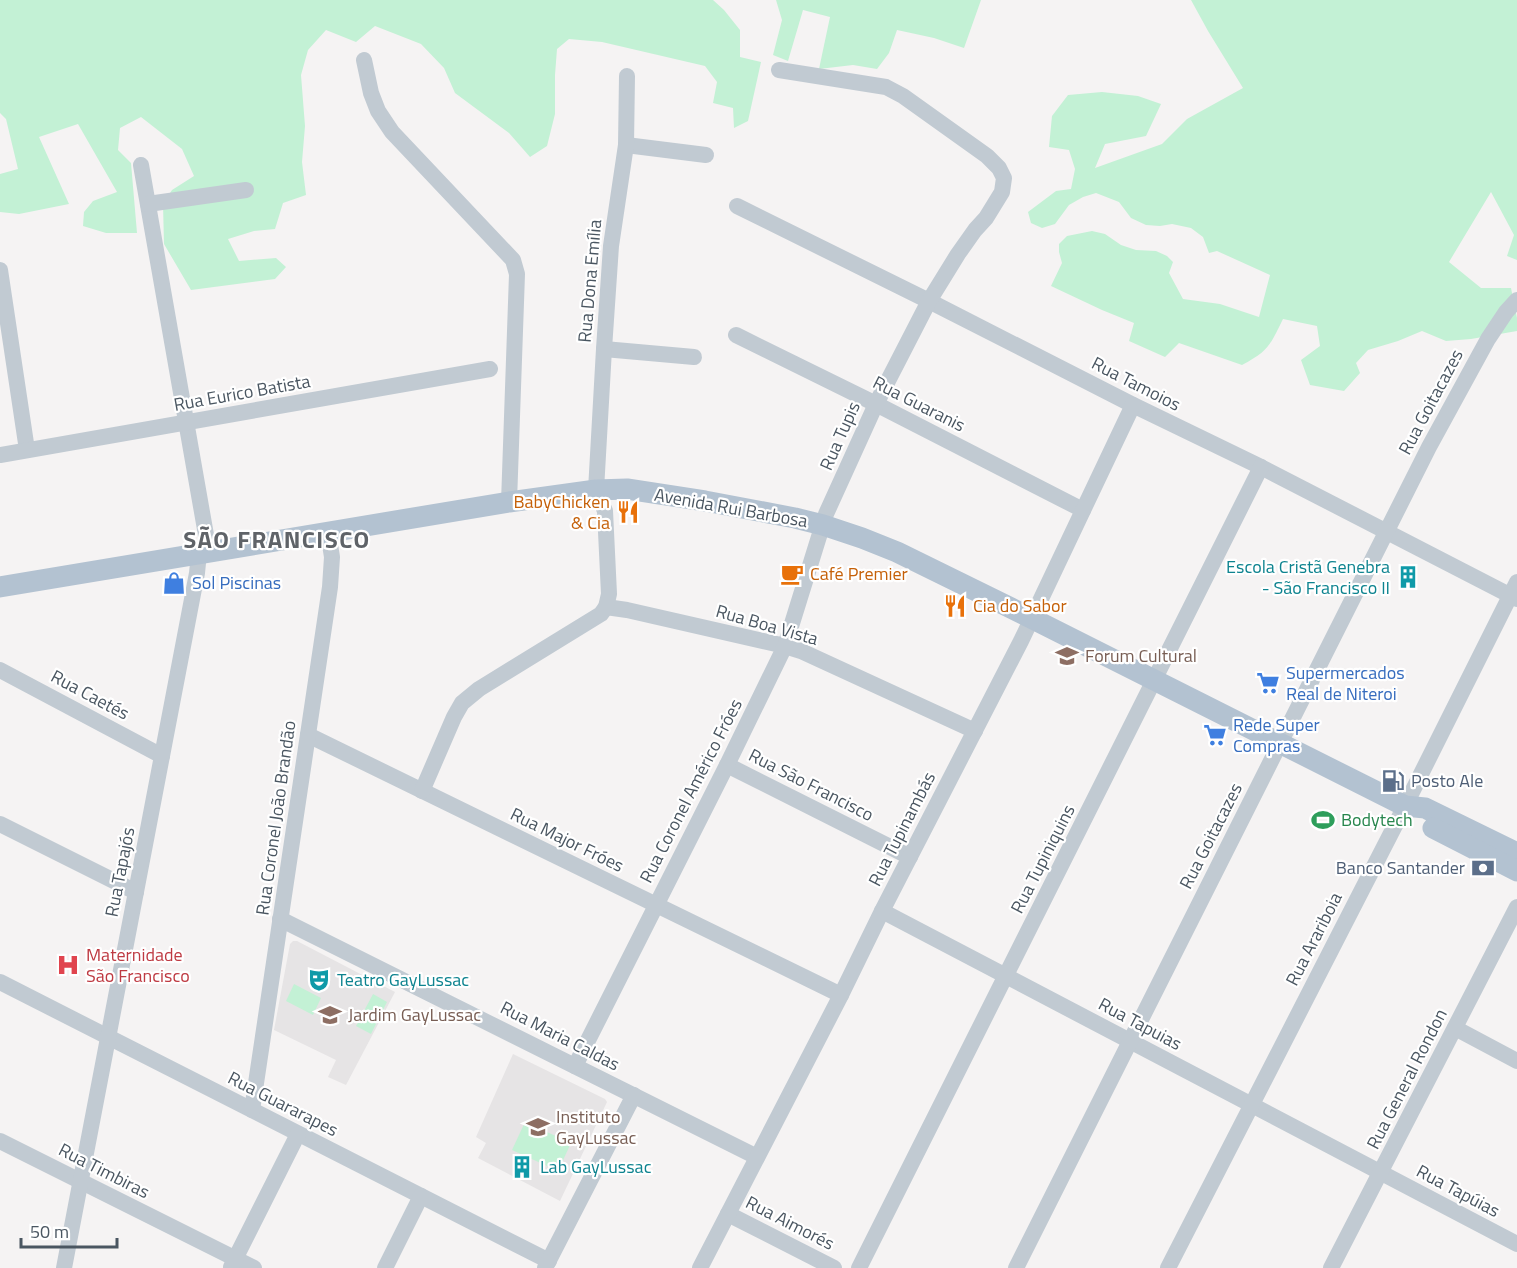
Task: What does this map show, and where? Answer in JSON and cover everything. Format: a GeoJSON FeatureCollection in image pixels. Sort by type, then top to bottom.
{"type":"FeatureCollection","features":[{"type":"Feature","properties":{"kind":"main road","name":"Avenida Rui Barbosa"},"geometry":{"type":"LineString","coordinates":[[0,586],[509,502],[596,490],[627,489],[705,501],[823,525],[897,552],[1404,806],[1418,820],[1517,871]]}},
{"type":"Feature","properties":{"kind":"main road","name":"Avenida Rui Barbosa"},"geometry":{"type":"LineString","coordinates":[[1404,806],[1425,808],[1517,853]]}},
{"type":"Feature","properties":{"kind":"street"},"geometry":{"type":"LineString","coordinates":[[364,60],[371,93],[378,111],[392,132],[513,260],[517,274],[509,502]]}},
{"type":"Feature","properties":{"kind":"street","name":"Rua Tupis"},"geometry":{"type":"LineString","coordinates":[[779,70],[886,87],[903,96],[987,156],[999,168],[1004,178],[1002,192],[986,218],[958,254],[929,301],[876,404],[823,525]]}},
{"type":"Feature","properties":{"kind":"street","name":"Rua Dona Emília"},"geometry":{"type":"LineString","coordinates":[[596,490],[611,246],[626,145],[627,76]]}},
{"type":"Feature","properties":{"kind":"street"},"geometry":{"type":"LineString","coordinates":[[626,145],[706,155]]}},
{"type":"Feature","properties":{"kind":"street","name":"Rua Tapajós"},"geometry":{"type":"LineString","coordinates":[[64,1268],[197,573],[204,553],[187,422],[141,165]]}},
{"type":"Feature","properties":{"kind":"street"},"geometry":{"type":"LineString","coordinates":[[148,204],[246,190]]}},
{"type":"Feature","properties":{"kind":"street","name":"Rua Tamoios"},"geometry":{"type":"LineString","coordinates":[[737,206],[1132,405],[1515,592]]}},
{"type":"Feature","properties":{"kind":"street"},"geometry":{"type":"LineString","coordinates":[[0,270],[27,450]]}},
{"type":"Feature","properties":{"kind":"street","name":"Rua Goitacazes"},"geometry":{"type":"LineString","coordinates":[[1016,1268],[1428,447],[1497,324],[1517,300]]}},
{"type":"Feature","properties":{"kind":"street","name":"Rua Guaranis"},"geometry":{"type":"LineString","coordinates":[[736,335],[1083,510]]}},
{"type":"Feature","properties":{"kind":"street"},"geometry":{"type":"LineString","coordinates":[[604,349],[694,357]]}},
{"type":"Feature","properties":{"kind":"street","name":"Rua Eurico Batista"},"geometry":{"type":"LineString","coordinates":[[0,455],[490,369]]}},
{"type":"Feature","properties":{"kind":"street","name":"Rua Tupinambás"},"geometry":{"type":"LineString","coordinates":[[700,1268],[1032,618],[1132,405]]}},
{"type":"Feature","properties":{"kind":"street","name":"Rua Tupiniquins"},"geometry":{"type":"LineString","coordinates":[[860,1268],[1261,467]]}},
{"type":"Feature","properties":{"kind":"street"},"geometry":{"type":"LineString","coordinates":[[422,791],[462,703],[479,688],[601,614],[606,607],[609,594],[605,511],[596,490]]}},
{"type":"Feature","properties":{"kind":"street","name":"Rua Coronel Américo Fróes"},"geometry":{"type":"LineString","coordinates":[[575,1066],[785,646],[823,525]]}},
{"type":"Feature","properties":{"kind":"street","name":"Rua Coronel João Brandão"},"geometry":{"type":"LineString","coordinates":[[252,1110],[330,587],[332,557],[328,532]]}},
{"type":"Feature","properties":{"kind":"street","name":"Rua Arariboia"},"geometry":{"type":"LineString","coordinates":[[1168,1268],[1515,592]]}},
{"type":"Feature","properties":{"kind":"street","name":"Rua Boa Vista"},"geometry":{"type":"LineString","coordinates":[[606,607],[801,651],[975,731]]}},
{"type":"Feature","properties":{"kind":"street","name":"Rua Caetés"},"geometry":{"type":"LineString","coordinates":[[0,670],[162,756]]}},
{"type":"Feature","properties":{"kind":"street","name":"Rua Major Fróes"},"geometry":{"type":"LineString","coordinates":[[308,735],[841,995]]}},
{"type":"Feature","properties":{"kind":"street","name":"Rua São Francisco"},"geometry":{"type":"LineString","coordinates":[[727,765],[910,857]]}},
{"type":"Feature","properties":{"kind":"street"},"geometry":{"type":"LineString","coordinates":[[0,824],[136,892]]}},
{"type":"Feature","properties":{"kind":"street","name":"Rua General Rondon"},"geometry":{"type":"LineString","coordinates":[[1331,1268],[1517,907]]}},
{"type":"Feature","properties":{"kind":"street","name":"Rua Tapuias"},"geometry":{"type":"LineString","coordinates":[[882,911],[1381,1172]]}},
{"type":"Feature","properties":{"kind":"street","name":"Rua Maria Caldas"},"geometry":{"type":"LineString","coordinates":[[280,919],[758,1157]]}},
{"type":"Feature","properties":{"kind":"street","name":"Rua Guararapes"},"geometry":{"type":"LineString","coordinates":[[0,982],[421,1196],[547,1264]]}},
{"type":"Feature","properties":{"kind":"street"},"geometry":{"type":"LineString","coordinates":[[1455,1028],[1517,1061]]}},
{"type":"Feature","properties":{"kind":"street"},"geometry":{"type":"LineString","coordinates":[[547,1264],[634,1095]]}},
{"type":"Feature","properties":{"kind":"street"},"geometry":{"type":"LineString","coordinates":[[233,1263],[298,1134]]}},
{"type":"Feature","properties":{"kind":"street","name":"Rua Timbiras"},"geometry":{"type":"LineString","coordinates":[[0,1141],[81,1181],[233,1263],[254,1268]]}},
{"type":"Feature","properties":{"kind":"street","name":"Rua Tapúias"},"geometry":{"type":"LineString","coordinates":[[1381,1172],[1517,1244]]}},
{"type":"Feature","properties":{"kind":"street"},"geometry":{"type":"LineString","coordinates":[[385,1268],[421,1196]]}},
{"type":"Feature","properties":{"kind":"street","name":"Rua Aimorés"},"geometry":{"type":"LineString","coordinates":[[728,1214],[834,1268]]}},
{"type":"Feature","properties":{"kind":"shaded area","name":"Jardim GayLussac"},"geometry":{"type":"Polygon","coordinates":[[[293,941],[395,992],[346,1085],[328,1077],[336,1060],[274,1030],[290,944],[293,941]]]}},
{"type":"Feature","properties":{"kind":"shaded area","name":"Instituto GayLussac"},"geometry":{"type":"Polygon","coordinates":[[[513,1054],[607,1102],[560,1201],[478,1158],[486,1143],[476,1137],[513,1054]]]}},
{"type":"Feature","properties":{"kind":"green space"},"geometry":{"type":"Polygon","coordinates":[[[0,0],[713,0],[740,30],[740,57],[761,62],[748,121],[734,128],[733,108],[713,103],[717,82],[705,66],[602,42],[569,39],[557,49],[555,114],[547,146],[530,157],[509,133],[455,93],[444,68],[421,44],[375,26],[356,42],[326,30],[308,50],[301,75],[305,126],[302,162],[306,195],[283,203],[275,229],[254,231],[228,239],[239,261],[276,258],[286,267],[275,279],[191,290],[164,244],[163,204],[172,190],[194,176],[182,149],[141,117],[120,128],[118,150],[131,163],[137,233],[106,233],[83,226],[84,212],[93,201],[117,192],[78,124],[39,137],[69,204],[19,214],[0,212],[0,174],[18,169],[6,119],[0,113],[0,0]]]}},
{"type":"Feature","properties":{"kind":"green space"},"geometry":{"type":"Polygon","coordinates":[[[776,0],[981,0],[964,48],[934,38],[897,30],[889,53],[877,69],[853,65],[819,69],[830,17],[803,10],[788,61],[773,55],[782,20],[776,0]]]}},
{"type":"Feature","properties":{"kind":"green space"},"geometry":{"type":"Polygon","coordinates":[[[1191,0],[1517,0],[1517,260],[1507,256],[1514,235],[1491,192],[1449,262],[1481,288],[1511,288],[1517,331],[1446,341],[1422,331],[1368,350],[1356,363],[1360,373],[1344,391],[1310,385],[1301,360],[1320,346],[1317,326],[1283,319],[1268,346],[1258,356],[1242,365],[1179,343],[1165,357],[1129,341],[1134,323],[1051,286],[1062,263],[1059,244],[1067,236],[1092,231],[1105,234],[1121,245],[1136,250],[1156,251],[1167,256],[1173,262],[1169,273],[1183,299],[1220,304],[1259,317],[1270,275],[1217,251],[1209,253],[1203,237],[1191,228],[1172,224],[1146,225],[1131,218],[1119,202],[1096,193],[1069,205],[1055,224],[1042,228],[1031,223],[1028,212],[1056,191],[1071,189],[1075,169],[1069,150],[1049,147],[1052,116],[1068,95],[1102,92],[1138,96],[1161,104],[1146,136],[1105,144],[1095,168],[1162,144],[1187,119],[1243,88],[1191,0]]]}},
{"type":"Feature","properties":{"kind":"green space"},"geometry":{"type":"Polygon","coordinates":[[[294,984],[321,998],[313,1015],[286,1001],[294,984]]]}},
{"type":"Feature","properties":{"kind":"green space"},"geometry":{"type":"Polygon","coordinates":[[[373,994],[387,1002],[371,1034],[356,1026],[373,994]]]}},
{"type":"Feature","properties":{"kind":"green space"},"geometry":{"type":"Polygon","coordinates":[[[525,1122],[571,1143],[558,1171],[512,1150],[525,1122]]]}},
{"type":"Feature","properties":{"kind":"place","name":"BabyChicken & Cia"},"geometry":{"type":"Point","coordinates":[628,512]}},
{"type":"Feature","properties":{"kind":"place","name":"Café Premier"},"geometry":{"type":"Point","coordinates":[792,574]}},
{"type":"Feature","properties":{"kind":"place","name":"Escola Cristã Genebra - São Francisco II"},"geometry":{"type":"Point","coordinates":[1408,577]}},
{"type":"Feature","properties":{"kind":"place","name":"Sol Piscinas"},"geometry":{"type":"Point","coordinates":[174,583]}},
{"type":"Feature","properties":{"kind":"place","name":"Cia do Sabor"},"geometry":{"type":"Point","coordinates":[955,606]}},
{"type":"Feature","properties":{"kind":"place","name":"Forum Cultural"},"geometry":{"type":"Point","coordinates":[1067,656]}},
{"type":"Feature","properties":{"kind":"place","name":"Supermercados Real de Niteroi"},"geometry":{"type":"Point","coordinates":[1268,683]}},
{"type":"Feature","properties":{"kind":"place","name":"Rede Super Compras"},"geometry":{"type":"Point","coordinates":[1215,735]}},
{"type":"Feature","properties":{"kind":"place","name":"Posto Ale"},"geometry":{"type":"Point","coordinates":[1393,781]}},
{"type":"Feature","properties":{"kind":"place","name":"Bodytech"},"geometry":{"type":"Point","coordinates":[1323,820]}},
{"type":"Feature","properties":{"kind":"place","name":"Banco Santander"},"geometry":{"type":"Point","coordinates":[1483,868]}},
{"type":"Feature","properties":{"kind":"place","name":"Maternidade São Francisco"},"geometry":{"type":"Point","coordinates":[68,965]}},
{"type":"Feature","properties":{"kind":"place","name":"Teatro GayLussac"},"geometry":{"type":"Point","coordinates":[319,980]}},
{"type":"Feature","properties":{"kind":"place","name":"Jardim GayLussac"},"geometry":{"type":"Point","coordinates":[330,1015]}},
{"type":"Feature","properties":{"kind":"place","name":"Instituto GayLussac"},"geometry":{"type":"Point","coordinates":[538,1127]}},
{"type":"Feature","properties":{"kind":"place","name":"Lab GayLussac"},"geometry":{"type":"Point","coordinates":[522,1167]}},
{"type":"Feature","properties":{"kind":"district","name":"SÃO FRANCISCO"},"geometry":{"type":"Point","coordinates":[277,540]}}]}
